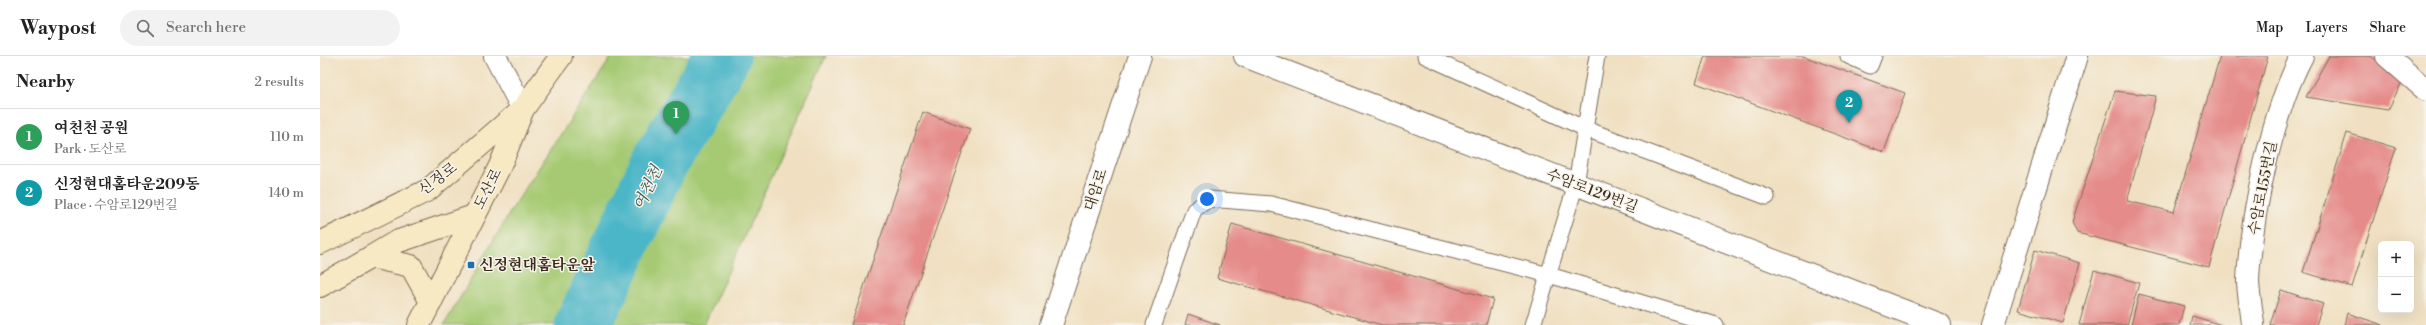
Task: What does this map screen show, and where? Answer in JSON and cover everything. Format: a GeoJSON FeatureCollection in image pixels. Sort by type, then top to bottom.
{"type":"FeatureCollection","features":[{"type":"Feature","properties":{"kind":"main road","name":"도산로"},"geometry":{"type":"LineString","coordinates":[[419,325],[500,166],[523,109],[561,56]]}},
{"type":"Feature","properties":{"kind":"main road","name":"신정로"},"geometry":{"type":"LineString","coordinates":[[320,243],[428,190],[523,109]]}},
{"type":"Feature","properties":{"kind":"main road"},"geometry":{"type":"LineString","coordinates":[[320,286],[396,242],[474,216]]}},
{"type":"Feature","properties":{"kind":"main road"},"geometry":{"type":"LineString","coordinates":[[371,257],[411,266],[431,302]]}},
{"type":"Feature","properties":{"kind":"street"},"geometry":{"type":"LineString","coordinates":[[495,56],[523,109]]}},
{"type":"Feature","properties":{"kind":"street","name":"대암로"},"geometry":{"type":"LineString","coordinates":[[1051,325],[1140,56]]}},
{"type":"Feature","properties":{"kind":"street","name":"수암로129번길"},"geometry":{"type":"LineString","coordinates":[[1245,56],[1940,325]]}},
{"type":"Feature","properties":{"kind":"street"},"geometry":{"type":"LineString","coordinates":[[1993,325],[2077,56]]}},
{"type":"Feature","properties":{"kind":"street","name":"수암로155번길"},"geometry":{"type":"LineString","coordinates":[[2253,325],[2248,281],[2256,214],[2278,116],[2292,75],[2302,56]]}},
{"type":"Feature","properties":{"kind":"street"},"geometry":{"type":"LineString","coordinates":[[2387,56],[2426,90]]}},
{"type":"Feature","properties":{"kind":"lane"},"geometry":{"type":"LineString","coordinates":[[1425,56],[1586,129],[1767,197]]}},
{"type":"Feature","properties":{"kind":"lane"},"geometry":{"type":"LineString","coordinates":[[1534,325],[1576,184],[1597,56]]}},
{"type":"Feature","properties":{"kind":"lane"},"geometry":{"type":"LineString","coordinates":[[1848,56],[1870,66],[1874,56]]}},
{"type":"Feature","properties":{"kind":"lane"},"geometry":{"type":"LineString","coordinates":[[1154,325],[1194,210],[1209,199],[1271,204],[1549,275],[1716,325]]}},
{"type":"Feature","properties":{"kind":"green space"},"geometry":{"type":"Polygon","coordinates":[[[612,56],[826,56],[704,325],[444,325],[510,212],[612,56]]]}},
{"type":"Feature","properties":{"kind":"building"},"geometry":{"type":"Polygon","coordinates":[[[1705,56],[1803,56],[1905,93],[1884,152],[1696,83],[1705,56]]]}},
{"type":"Feature","properties":{"kind":"building"},"geometry":{"type":"Polygon","coordinates":[[[2220,56],[2268,56],[2209,267],[2077,233],[2072,222],[2115,91],[2156,96],[2127,201],[2174,212],[2220,56]]]}},
{"type":"Feature","properties":{"kind":"building"},"geometry":{"type":"Polygon","coordinates":[[[2329,56],[2371,56],[2403,80],[2388,110],[2306,97],[2329,56]]]}},
{"type":"Feature","properties":{"kind":"building"},"geometry":{"type":"Polygon","coordinates":[[[923,112],[970,129],[903,325],[851,325],[923,112]]]}},
{"type":"Feature","properties":{"kind":"building"},"geometry":{"type":"Polygon","coordinates":[[[2347,133],[2396,148],[2352,287],[2303,272],[2347,133]]]}},
{"type":"Feature","properties":{"kind":"building"},"geometry":{"type":"Polygon","coordinates":[[[1232,224],[1493,299],[1486,325],[1382,325],[1217,278],[1232,224]]]}},
{"type":"Feature","properties":{"kind":"building"},"geometry":{"type":"Polygon","coordinates":[[[2035,250],[2080,263],[2063,323],[2018,310],[2035,250]]]}},
{"type":"Feature","properties":{"kind":"building"},"geometry":{"type":"Polygon","coordinates":[[[2094,270],[2139,283],[2127,325],[2079,325],[2094,270]]]}},
{"type":"Feature","properties":{"kind":"building"},"geometry":{"type":"Polygon","coordinates":[[[2281,290],[2323,304],[2316,325],[2270,325],[2281,290]]]}},
{"type":"Feature","properties":{"kind":"building"},"geometry":{"type":"Polygon","coordinates":[[[2139,294],[2184,306],[2179,325],[2131,325],[2139,294]]]}},
{"type":"Feature","properties":{"kind":"building"},"geometry":{"type":"Polygon","coordinates":[[[2347,313],[2383,325],[2344,325],[2347,313]]]}},
{"type":"Feature","properties":{"kind":"building"},"geometry":{"type":"Polygon","coordinates":[[[1188,314],[1220,325],[1185,325],[1188,314]]]}},
{"type":"Feature","properties":{"kind":"building"},"geometry":{"type":"Polygon","coordinates":[[[2192,316],[2222,325],[2190,325],[2192,316]]]}},
{"type":"Feature","properties":{"kind":"waterway","name":"여천천"},"geometry":{"type":"LineString","coordinates":[[583,325],[660,162],[722,56]]}},
{"type":"Feature","properties":{"kind":"place","name":"신정현대홈타운209동"},"geometry":{"type":"Point","coordinates":[1849,123]}},
{"type":"Feature","properties":{"kind":"place","name":"여천천 공원"},"geometry":{"type":"Point","coordinates":[676,134]}},
{"type":"Feature","properties":{"kind":"place","name":"신정현대홈타운앞"},"geometry":{"type":"Point","coordinates":[471,265]}}]}
